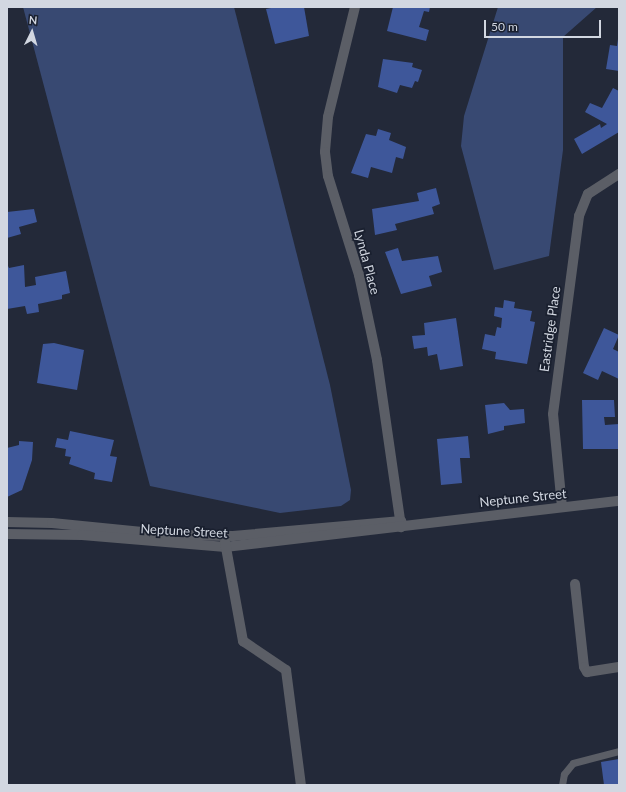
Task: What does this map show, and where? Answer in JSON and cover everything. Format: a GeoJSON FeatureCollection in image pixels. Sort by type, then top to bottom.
{"type":"FeatureCollection","features":[{"type":"Feature","properties":{"kind":"street","name":"Lynda Place"},"geometry":{"type":"LineString","coordinates":[[355,7],[328,117],[325,152],[328,176],[359,275],[377,360],[400,524]]}},
{"type":"Feature","properties":{"kind":"street","name":"Eastridge Place"},"geometry":{"type":"LineString","coordinates":[[562,507],[553,414],[578,216],[588,194],[619,174]]}},
{"type":"Feature","properties":{"kind":"street","name":"Neptune Street"},"geometry":{"type":"LineString","coordinates":[[7,534],[224,536],[400,524],[619,501]]}},
{"type":"Feature","properties":{"kind":"street","name":"Neptune Street"},"geometry":{"type":"LineString","coordinates":[[7,522],[52,523],[131,536],[225,547],[400,524]]}},
{"type":"Feature","properties":{"kind":"street"},"geometry":{"type":"LineString","coordinates":[[51,534],[52,523]]}},
{"type":"Feature","properties":{"kind":"street"},"geometry":{"type":"LineString","coordinates":[[224,536],[243,641],[286,670],[301,785]]}},
{"type":"Feature","properties":{"kind":"street"},"geometry":{"type":"LineString","coordinates":[[575,584],[584,667],[587,672],[619,667]]}},
{"type":"Feature","properties":{"kind":"lane"},"geometry":{"type":"LineString","coordinates":[[562,785],[564,774],[573,763],[619,751]]}},
{"type":"Feature","properties":{"kind":"shaded area"},"geometry":{"type":"Polygon","coordinates":[[[23,7],[234,7],[330,385],[351,490],[350,500],[341,506],[280,513],[150,486],[23,7]]]}},
{"type":"Feature","properties":{"kind":"shaded area"},"geometry":{"type":"Polygon","coordinates":[[[498,7],[597,7],[563,37],[563,150],[549,256],[494,270],[461,146],[464,116],[498,7]]]}},
{"type":"Feature","properties":{"kind":"building"},"geometry":{"type":"Polygon","coordinates":[[[276,7],[304,7],[309,36],[275,44],[266,9],[276,7]]]}},
{"type":"Feature","properties":{"kind":"building"},"geometry":{"type":"Polygon","coordinates":[[[393,7],[430,7],[429,12],[424,11],[419,27],[429,30],[426,41],[387,31],[393,7]]]}},
{"type":"Feature","properties":{"kind":"building"},"geometry":{"type":"Polygon","coordinates":[[[618,39],[619,71],[606,69],[610,45],[617,46],[618,39]]]}},
{"type":"Feature","properties":{"kind":"building"},"geometry":{"type":"Polygon","coordinates":[[[383,59],[413,63],[412,67],[422,70],[418,82],[415,81],[412,88],[400,85],[397,93],[378,87],[383,59]]]}},
{"type":"Feature","properties":{"kind":"building"},"geometry":{"type":"Polygon","coordinates":[[[613,88],[619,91],[619,132],[582,154],[574,139],[600,124],[601,128],[607,124],[585,112],[590,103],[602,108],[613,88]]]}},
{"type":"Feature","properties":{"kind":"building"},"geometry":{"type":"Polygon","coordinates":[[[378,129],[391,133],[389,140],[406,147],[403,159],[396,157],[392,173],[371,167],[368,178],[351,173],[366,134],[376,136],[378,129]]]}},
{"type":"Feature","properties":{"kind":"building"},"geometry":{"type":"Polygon","coordinates":[[[436,188],[440,204],[432,207],[434,214],[395,224],[397,230],[375,235],[372,209],[419,201],[417,193],[436,188]]]}},
{"type":"Feature","properties":{"kind":"building"},"geometry":{"type":"Polygon","coordinates":[[[34,209],[37,222],[19,227],[21,234],[7,238],[7,212],[34,209]]]}},
{"type":"Feature","properties":{"kind":"building"},"geometry":{"type":"Polygon","coordinates":[[[398,248],[402,261],[438,256],[442,272],[429,276],[432,286],[401,294],[385,252],[398,248]]]}},
{"type":"Feature","properties":{"kind":"building"},"geometry":{"type":"Polygon","coordinates":[[[7,264],[9,268],[24,265],[25,287],[36,285],[35,277],[66,271],[70,293],[62,295],[62,299],[38,304],[39,312],[27,314],[25,306],[7,309],[7,264]]]}},
{"type":"Feature","properties":{"kind":"building"},"geometry":{"type":"Polygon","coordinates":[[[504,300],[515,302],[514,308],[532,311],[530,321],[535,322],[527,364],[495,359],[496,352],[482,349],[485,334],[495,336],[497,327],[501,328],[502,318],[494,316],[495,307],[503,308],[504,300]]]}},
{"type":"Feature","properties":{"kind":"building"},"geometry":{"type":"Polygon","coordinates":[[[456,318],[463,366],[440,370],[437,354],[428,356],[427,347],[414,349],[412,336],[425,335],[424,323],[456,318]]]}},
{"type":"Feature","properties":{"kind":"building"},"geometry":{"type":"Polygon","coordinates":[[[604,328],[619,335],[613,349],[619,352],[619,379],[602,371],[598,380],[583,373],[604,328]]]}},
{"type":"Feature","properties":{"kind":"building"},"geometry":{"type":"Polygon","coordinates":[[[54,343],[84,350],[77,390],[37,383],[43,344],[54,343]]]}},
{"type":"Feature","properties":{"kind":"building"},"geometry":{"type":"Polygon","coordinates":[[[582,400],[614,400],[615,417],[604,417],[605,425],[619,424],[619,449],[583,449],[582,400]]]}},
{"type":"Feature","properties":{"kind":"building"},"geometry":{"type":"Polygon","coordinates":[[[504,403],[510,410],[524,409],[525,423],[504,426],[504,430],[488,434],[485,405],[504,403]]]}},
{"type":"Feature","properties":{"kind":"building"},"geometry":{"type":"Polygon","coordinates":[[[70,431],[114,440],[110,456],[117,457],[112,482],[94,479],[95,473],[69,464],[71,457],[65,456],[66,449],[55,447],[57,438],[68,440],[70,431]]]}},
{"type":"Feature","properties":{"kind":"building"},"geometry":{"type":"Polygon","coordinates":[[[468,436],[470,458],[460,458],[462,483],[441,485],[437,439],[468,436]]]}},
{"type":"Feature","properties":{"kind":"building"},"geometry":{"type":"Polygon","coordinates":[[[19,441],[33,442],[32,460],[22,490],[7,497],[7,448],[19,445],[19,441]]]}},
{"type":"Feature","properties":{"kind":"building"},"geometry":{"type":"Polygon","coordinates":[[[619,759],[619,785],[604,785],[601,762],[619,759]]]}}]}
